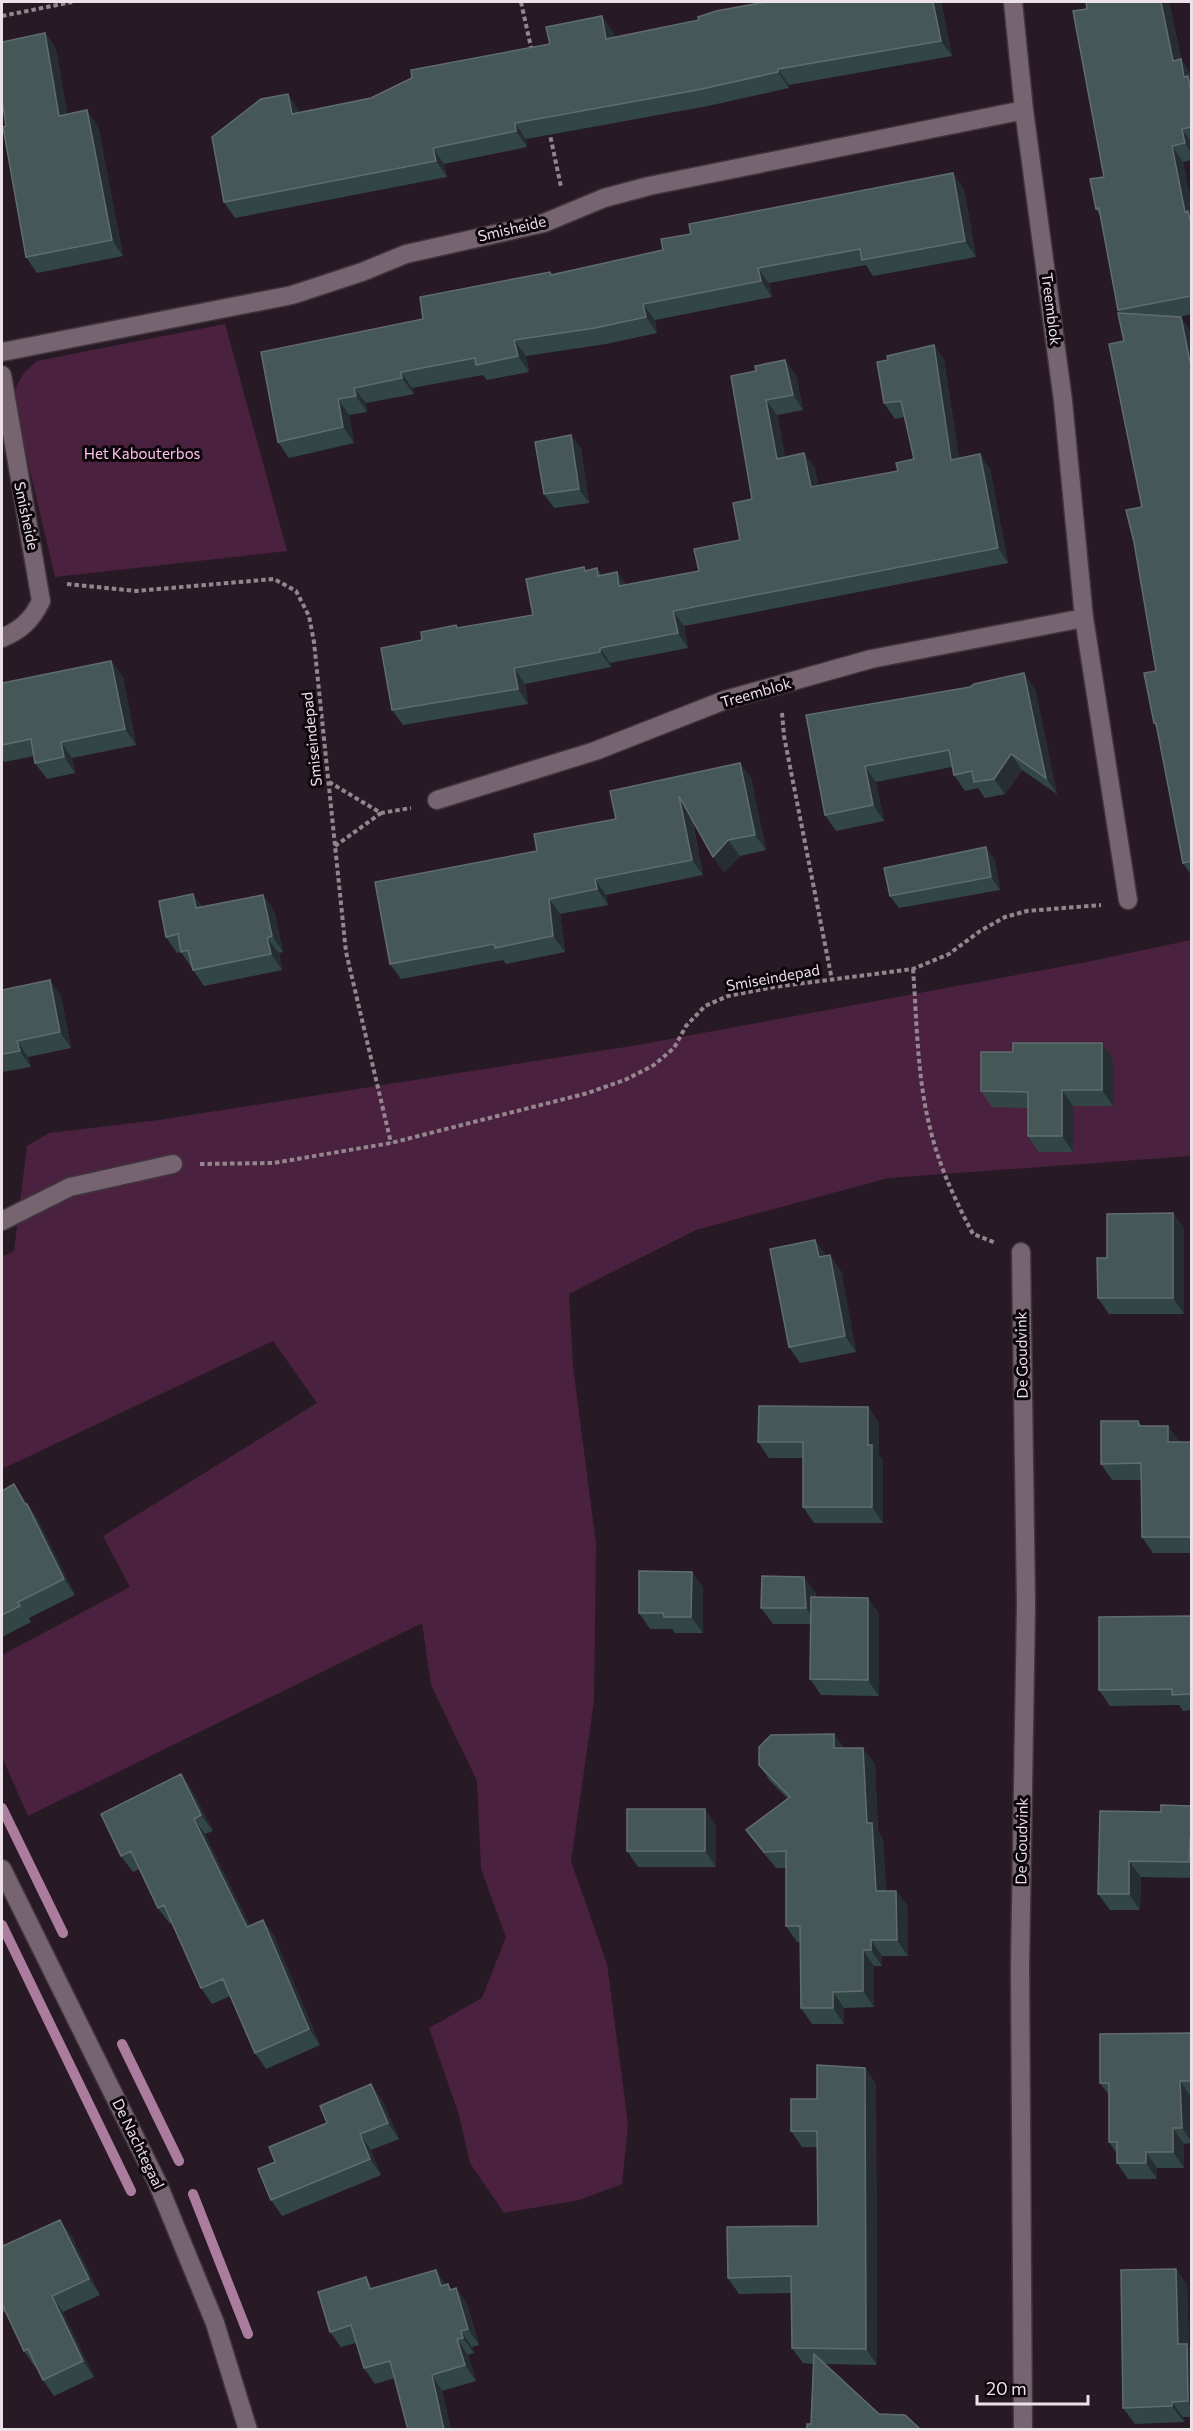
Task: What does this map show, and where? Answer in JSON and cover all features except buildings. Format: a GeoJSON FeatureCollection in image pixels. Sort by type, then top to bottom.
{"type":"FeatureCollection","features":[{"type":"Feature","properties":{"kind":"street","name":"Treemblok"},"geometry":{"type":"LineString","coordinates":[[1013,2],[1024,110],[1063,401],[1084,618],[1128,900]]}},
{"type":"Feature","properties":{"kind":"street","name":"Smisheide"},"geometry":{"type":"LineString","coordinates":[[2,352],[292,295],[362,272],[406,254],[544,223],[604,198],[649,186],[1024,110]]}},
{"type":"Feature","properties":{"kind":"street","name":"Smisheide"},"geometry":{"type":"LineString","coordinates":[[2,375],[15,465],[40,582],[41,601],[34,616],[18,631],[2,638]]}},
{"type":"Feature","properties":{"kind":"street","name":"Treemblok"},"geometry":{"type":"LineString","coordinates":[[437,800],[595,751],[725,700],[871,659],[1084,618]]}},
{"type":"Feature","properties":{"kind":"street"},"geometry":{"type":"LineString","coordinates":[[2,1221],[70,1187],[173,1164]]}},
{"type":"Feature","properties":{"kind":"street","name":"De Goudvink"},"geometry":{"type":"LineString","coordinates":[[1021,1252],[1026,1605],[1020,1968],[1023,2430]]}},
{"type":"Feature","properties":{"kind":"street","name":"De Nachtegaal"},"geometry":{"type":"LineString","coordinates":[[2,1869],[157,2181],[215,2322],[248,2430]]}},
{"type":"Feature","properties":{"kind":"path"},"geometry":{"type":"LineString","coordinates":[[2,16],[72,2]]}},
{"type":"Feature","properties":{"kind":"path"},"geometry":{"type":"LineString","coordinates":[[521,2],[533,59]]}},
{"type":"Feature","properties":{"kind":"path"},"geometry":{"type":"LineString","coordinates":[[548,129],[561,186],[574,211]]}},
{"type":"Feature","properties":{"kind":"path","name":"Smiseindepad"},"geometry":{"type":"LineString","coordinates":[[40,582],[136,591],[274,579],[296,591],[309,616],[314,642],[346,952],[391,1143]]}},
{"type":"Feature","properties":{"kind":"path"},"geometry":{"type":"LineString","coordinates":[[781,686],[784,736],[832,980]]}},
{"type":"Feature","properties":{"kind":"path"},"geometry":{"type":"LineString","coordinates":[[328,781],[381,813]]}},
{"type":"Feature","properties":{"kind":"path"},"geometry":{"type":"LineString","coordinates":[[335,846],[381,813],[437,800]]}},
{"type":"Feature","properties":{"kind":"path","name":"Smiseindepad"},"geometry":{"type":"LineString","coordinates":[[173,1164],[273,1163],[391,1143],[588,1093],[627,1079],[654,1065],[674,1048],[686,1026],[705,1006],[728,996],[763,989],[913,969],[949,954],[1005,917],[1027,911],[1089,907],[1128,900]]}},
{"type":"Feature","properties":{"kind":"path"},"geometry":{"type":"LineString","coordinates":[[913,969],[924,1101],[937,1155],[946,1180],[973,1234],[1021,1252]]}},
{"type":"Feature","properties":{"kind":"green space","name":"Het Kabouterbos"},"geometry":{"type":"Polygon","coordinates":[[[225,324],[287,551],[55,577],[13,399],[21,377],[37,361],[225,324]]]}},
{"type":"Feature","properties":{"kind":"green space"},"geometry":{"type":"Polygon","coordinates":[[[1191,940],[1191,1156],[888,1178],[696,1230],[569,1294],[573,1367],[596,1544],[594,1701],[571,1861],[607,1964],[628,2124],[622,2184],[579,2200],[504,2213],[470,2163],[459,2115],[429,2028],[482,1998],[506,1937],[481,1869],[477,1781],[431,1685],[422,1623],[28,1816],[2,1757],[2,1655],[130,1587],[103,1536],[317,1403],[273,1341],[2,1469],[2,1257],[14,1251],[27,1146],[49,1133],[159,1120],[638,1045],[1087,962],[1191,940]]]}},
{"type":"Feature","properties":{"kind":"waterway"},"geometry":{"type":"LineString","coordinates":[[2,1808],[63,1933]]}},
{"type":"Feature","properties":{"kind":"waterway"},"geometry":{"type":"LineString","coordinates":[[2,1925],[131,2191]]}},
{"type":"Feature","properties":{"kind":"waterway"},"geometry":{"type":"LineString","coordinates":[[122,2044],[179,2161]]}},
{"type":"Feature","properties":{"kind":"waterway"},"geometry":{"type":"LineString","coordinates":[[193,2194],[248,2334]]}}]}
